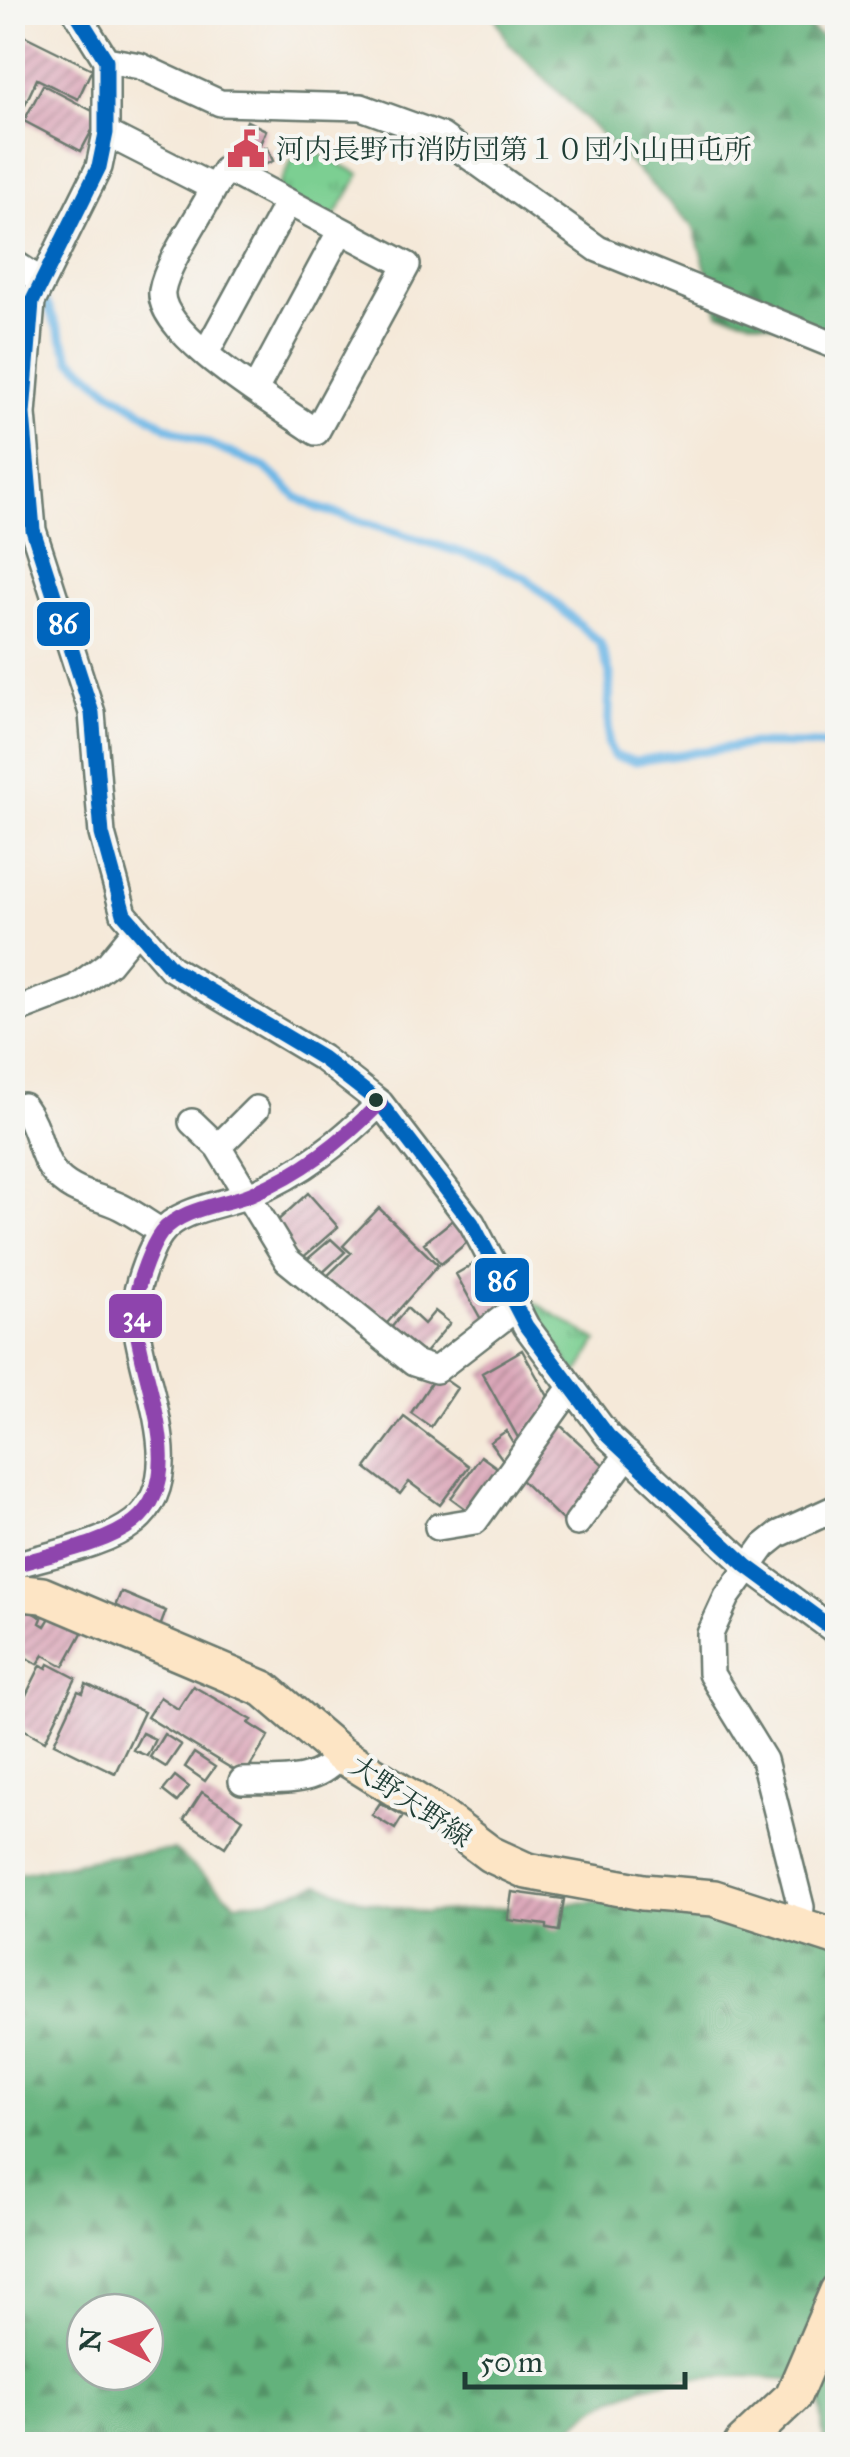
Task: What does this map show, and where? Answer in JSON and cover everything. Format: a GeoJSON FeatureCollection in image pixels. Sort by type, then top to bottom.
{"type":"FeatureCollection","features":[{"type":"Feature","properties":{"kind":"main road","name":"大野天野線"},"geometry":{"type":"LineString","coordinates":[[12,1592],[42,1595],[264,1689],[340,1754],[438,1815],[490,1854],[527,1871],[642,1892],[714,1898],[838,1938]]}},
{"type":"Feature","properties":{"kind":"main road"},"geometry":{"type":"LineString","coordinates":[[742,2444],[793,2396],[838,2291]]}},
{"type":"Feature","properties":{"kind":"street"},"geometry":{"type":"LineString","coordinates":[[76,12],[106,60],[106,133],[98,167],[36,291],[23,414],[23,534],[92,713],[102,834],[124,914],[172,968],[322,1058],[380,1103],[472,1223],[516,1308],[570,1389],[628,1454],[747,1566],[838,1633]]}},
{"type":"Feature","properties":{"kind":"street"},"geometry":{"type":"LineString","coordinates":[[106,60],[140,66],[220,103],[361,107],[442,136],[598,249],[838,347]]}},
{"type":"Feature","properties":{"kind":"street"},"geometry":{"type":"LineString","coordinates":[[106,133],[214,188]]}},
{"type":"Feature","properties":{"kind":"street"},"geometry":{"type":"LineString","coordinates":[[226,168],[407,265],[316,432],[206,353],[166,316],[163,286],[214,188],[226,168]]}},
{"type":"Feature","properties":{"kind":"street"},"geometry":{"type":"LineString","coordinates":[[206,353],[288,202]]}},
{"type":"Feature","properties":{"kind":"street"},"geometry":{"type":"LineString","coordinates":[[256,388],[340,230]]}},
{"type":"Feature","properties":{"kind":"street"},"geometry":{"type":"LineString","coordinates":[[12,262],[36,291]]}},
{"type":"Feature","properties":{"kind":"street"},"geometry":{"type":"LineString","coordinates":[[12,1012],[74,988],[108,963],[136,930]]}},
{"type":"Feature","properties":{"kind":"street"},"geometry":{"type":"LineString","coordinates":[[12,1566],[102,1537],[135,1521],[154,1492],[160,1453],[156,1400],[141,1350],[136,1297],[162,1232],[183,1217],[251,1194],[337,1146],[380,1103]]}},
{"type":"Feature","properties":{"kind":"street"},"geometry":{"type":"LineString","coordinates":[[23,1106],[37,1124],[50,1168],[64,1181],[91,1199],[117,1204],[162,1232]]}},
{"type":"Feature","properties":{"kind":"street"},"geometry":{"type":"LineString","coordinates":[[218,1147],[256,1109]]}},
{"type":"Feature","properties":{"kind":"street"},"geometry":{"type":"LineString","coordinates":[[192,1122],[218,1147],[251,1194],[286,1260],[414,1364],[436,1370],[516,1308]]}},
{"type":"Feature","properties":{"kind":"street"},"geometry":{"type":"LineString","coordinates":[[438,1527],[475,1521],[570,1389]]}},
{"type":"Feature","properties":{"kind":"street"},"geometry":{"type":"LineString","coordinates":[[577,1523],[628,1454]]}},
{"type":"Feature","properties":{"kind":"street"},"geometry":{"type":"LineString","coordinates":[[799,1927],[801,1907],[764,1760],[710,1674],[714,1619],[747,1566],[779,1534],[838,1507]]}},
{"type":"Feature","properties":{"kind":"street"},"geometry":{"type":"LineString","coordinates":[[242,1781],[300,1780],[332,1765],[340,1754]]}},
{"type":"Feature","properties":{"kind":"green space"},"geometry":{"type":"Polygon","coordinates":[[[493,13],[789,13],[837,48],[837,338],[719,313],[693,226],[508,42],[493,13]]]}},
{"type":"Feature","properties":{"kind":"green space"},"geometry":{"type":"Polygon","coordinates":[[[300,145],[360,174],[332,221],[276,191],[300,145]]]}},
{"type":"Feature","properties":{"kind":"green space"},"geometry":{"type":"Polygon","coordinates":[[[529,1299],[597,1341],[576,1376],[529,1299]]]}},
{"type":"Feature","properties":{"kind":"green space"},"geometry":{"type":"Polygon","coordinates":[[[174,1850],[236,1903],[271,1899],[319,1884],[365,1901],[424,1913],[635,1899],[837,1928],[837,2444],[824,2444],[819,2382],[733,2376],[676,2380],[622,2395],[590,2412],[555,2444],[91,2444],[32,2430],[13,2431],[12,1875],[106,1857],[174,1850]]]}},
{"type":"Feature","properties":{"kind":"building"},"geometry":{"type":"Polygon","coordinates":[[[17,32],[92,69],[78,99],[37,79],[20,115],[12,111],[12,41],[17,32]]]}},
{"type":"Feature","properties":{"kind":"building"},"geometry":{"type":"Polygon","coordinates":[[[43,85],[100,115],[81,151],[24,121],[43,85]]]}},
{"type":"Feature","properties":{"kind":"building","name":"河内長野市消防団第１０団小山田屯所"},"geometry":{"type":"Polygon","coordinates":[[[247,121],[266,130],[257,151],[267,147],[273,161],[258,168],[250,165],[246,174],[227,165],[247,121]]]}},
{"type":"Feature","properties":{"kind":"building"},"geometry":{"type":"Polygon","coordinates":[[[308,1193],[338,1227],[300,1260],[274,1224],[308,1193]]]}},
{"type":"Feature","properties":{"kind":"building"},"geometry":{"type":"Polygon","coordinates":[[[379,1208],[438,1265],[380,1331],[322,1281],[351,1253],[343,1246],[379,1208]]]}},
{"type":"Feature","properties":{"kind":"building"},"geometry":{"type":"Polygon","coordinates":[[[454,1219],[471,1239],[441,1264],[424,1243],[454,1219]]]}},
{"type":"Feature","properties":{"kind":"building"},"geometry":{"type":"Polygon","coordinates":[[[331,1239],[345,1252],[318,1277],[304,1262],[331,1239]]]}},
{"type":"Feature","properties":{"kind":"building"},"geometry":{"type":"Polygon","coordinates":[[[482,1259],[508,1306],[482,1321],[456,1274],[482,1259]]]}},
{"type":"Feature","properties":{"kind":"building"},"geometry":{"type":"Polygon","coordinates":[[[407,1308],[424,1324],[435,1311],[450,1323],[423,1355],[391,1328],[407,1308]]]}},
{"type":"Feature","properties":{"kind":"building"},"geometry":{"type":"Polygon","coordinates":[[[522,1350],[555,1409],[521,1443],[482,1373],[522,1350]]]}},
{"type":"Feature","properties":{"kind":"building"},"geometry":{"type":"Polygon","coordinates":[[[437,1374],[457,1388],[431,1427],[411,1413],[437,1374]]]}},
{"type":"Feature","properties":{"kind":"building"},"geometry":{"type":"Polygon","coordinates":[[[404,1417],[469,1466],[440,1505],[409,1482],[400,1494],[366,1468],[404,1417]]]}},
{"type":"Feature","properties":{"kind":"building"},"geometry":{"type":"Polygon","coordinates":[[[560,1425],[610,1471],[563,1521],[519,1478],[560,1425]]]}},
{"type":"Feature","properties":{"kind":"building"},"geometry":{"type":"Polygon","coordinates":[[[506,1431],[517,1449],[503,1460],[490,1442],[506,1431]]]}},
{"type":"Feature","properties":{"kind":"building"},"geometry":{"type":"Polygon","coordinates":[[[481,1456],[503,1472],[473,1514],[451,1498],[481,1456]]]}},
{"type":"Feature","properties":{"kind":"building"},"geometry":{"type":"Polygon","coordinates":[[[121,1592],[166,1611],[155,1640],[109,1621],[121,1592]]]}},
{"type":"Feature","properties":{"kind":"building"},"geometry":{"type":"Polygon","coordinates":[[[12,1601],[42,1618],[40,1623],[45,1626],[51,1616],[83,1631],[64,1666],[44,1655],[38,1664],[12,1649],[12,1601]]]}},
{"type":"Feature","properties":{"kind":"building"},"geometry":{"type":"Polygon","coordinates":[[[49,1664],[76,1678],[45,1741],[12,1723],[41,1665],[47,1668],[49,1664]]]}},
{"type":"Feature","properties":{"kind":"building"},"geometry":{"type":"Polygon","coordinates":[[[86,1684],[144,1712],[115,1773],[54,1743],[78,1691],[83,1693],[86,1684]]]}},
{"type":"Feature","properties":{"kind":"building"},"geometry":{"type":"Polygon","coordinates":[[[193,1686],[252,1720],[249,1723],[269,1736],[244,1776],[147,1717],[160,1697],[178,1709],[193,1686]]]}},
{"type":"Feature","properties":{"kind":"building"},"geometry":{"type":"Polygon","coordinates":[[[142,1733],[155,1739],[147,1756],[133,1750],[142,1733]]]}},
{"type":"Feature","properties":{"kind":"building"},"geometry":{"type":"Polygon","coordinates":[[[164,1734],[181,1745],[166,1767],[150,1757],[164,1734]]]}},
{"type":"Feature","properties":{"kind":"building"},"geometry":{"type":"Polygon","coordinates":[[[194,1753],[215,1767],[205,1781],[185,1767],[194,1753]]]}},
{"type":"Feature","properties":{"kind":"building"},"geometry":{"type":"Polygon","coordinates":[[[175,1776],[189,1787],[177,1802],[163,1791],[175,1776]]]}},
{"type":"Feature","properties":{"kind":"building"},"geometry":{"type":"Polygon","coordinates":[[[202,1792],[243,1819],[225,1847],[184,1820],[202,1792]]]}},
{"type":"Feature","properties":{"kind":"building"},"geometry":{"type":"Polygon","coordinates":[[[380,1803],[403,1816],[395,1829],[372,1815],[380,1803]]]}},
{"type":"Feature","properties":{"kind":"building"},"geometry":{"type":"Polygon","coordinates":[[[512,1892],[564,1899],[559,1931],[547,1929],[547,1925],[508,1920],[512,1892]]]}},
{"type":"Feature","properties":{"kind":"waterway"},"geometry":{"type":"LineString","coordinates":[[39,297],[47,304],[71,359],[109,390],[167,427],[266,468],[297,497],[318,508],[491,562],[526,578],[600,643],[610,674],[608,744],[614,756],[635,761],[753,744],[838,745]]}},
{"type":"Feature","properties":{"kind":"transit line","name":"86"},"geometry":{"type":"LineString","coordinates":[[76,12],[106,60],[106,133],[99,167],[32,302],[23,414],[33,530],[92,713],[102,834],[124,914],[171,968],[322,1058],[380,1103],[472,1223],[526,1326],[608,1436],[747,1566],[838,1633]]}},
{"type":"Feature","properties":{"kind":"transit line","name":"34"},"geometry":{"type":"LineString","coordinates":[[12,1566],[107,1537],[134,1522],[152,1500],[160,1473],[161,1444],[136,1321],[136,1296],[161,1233],[179,1218],[251,1194],[304,1166],[380,1103]]}},
{"type":"Feature","properties":{"kind":"place","name":"河内長野市消防団第１０団小山田屯所"},"geometry":{"type":"Point","coordinates":[246,149]}}]}
